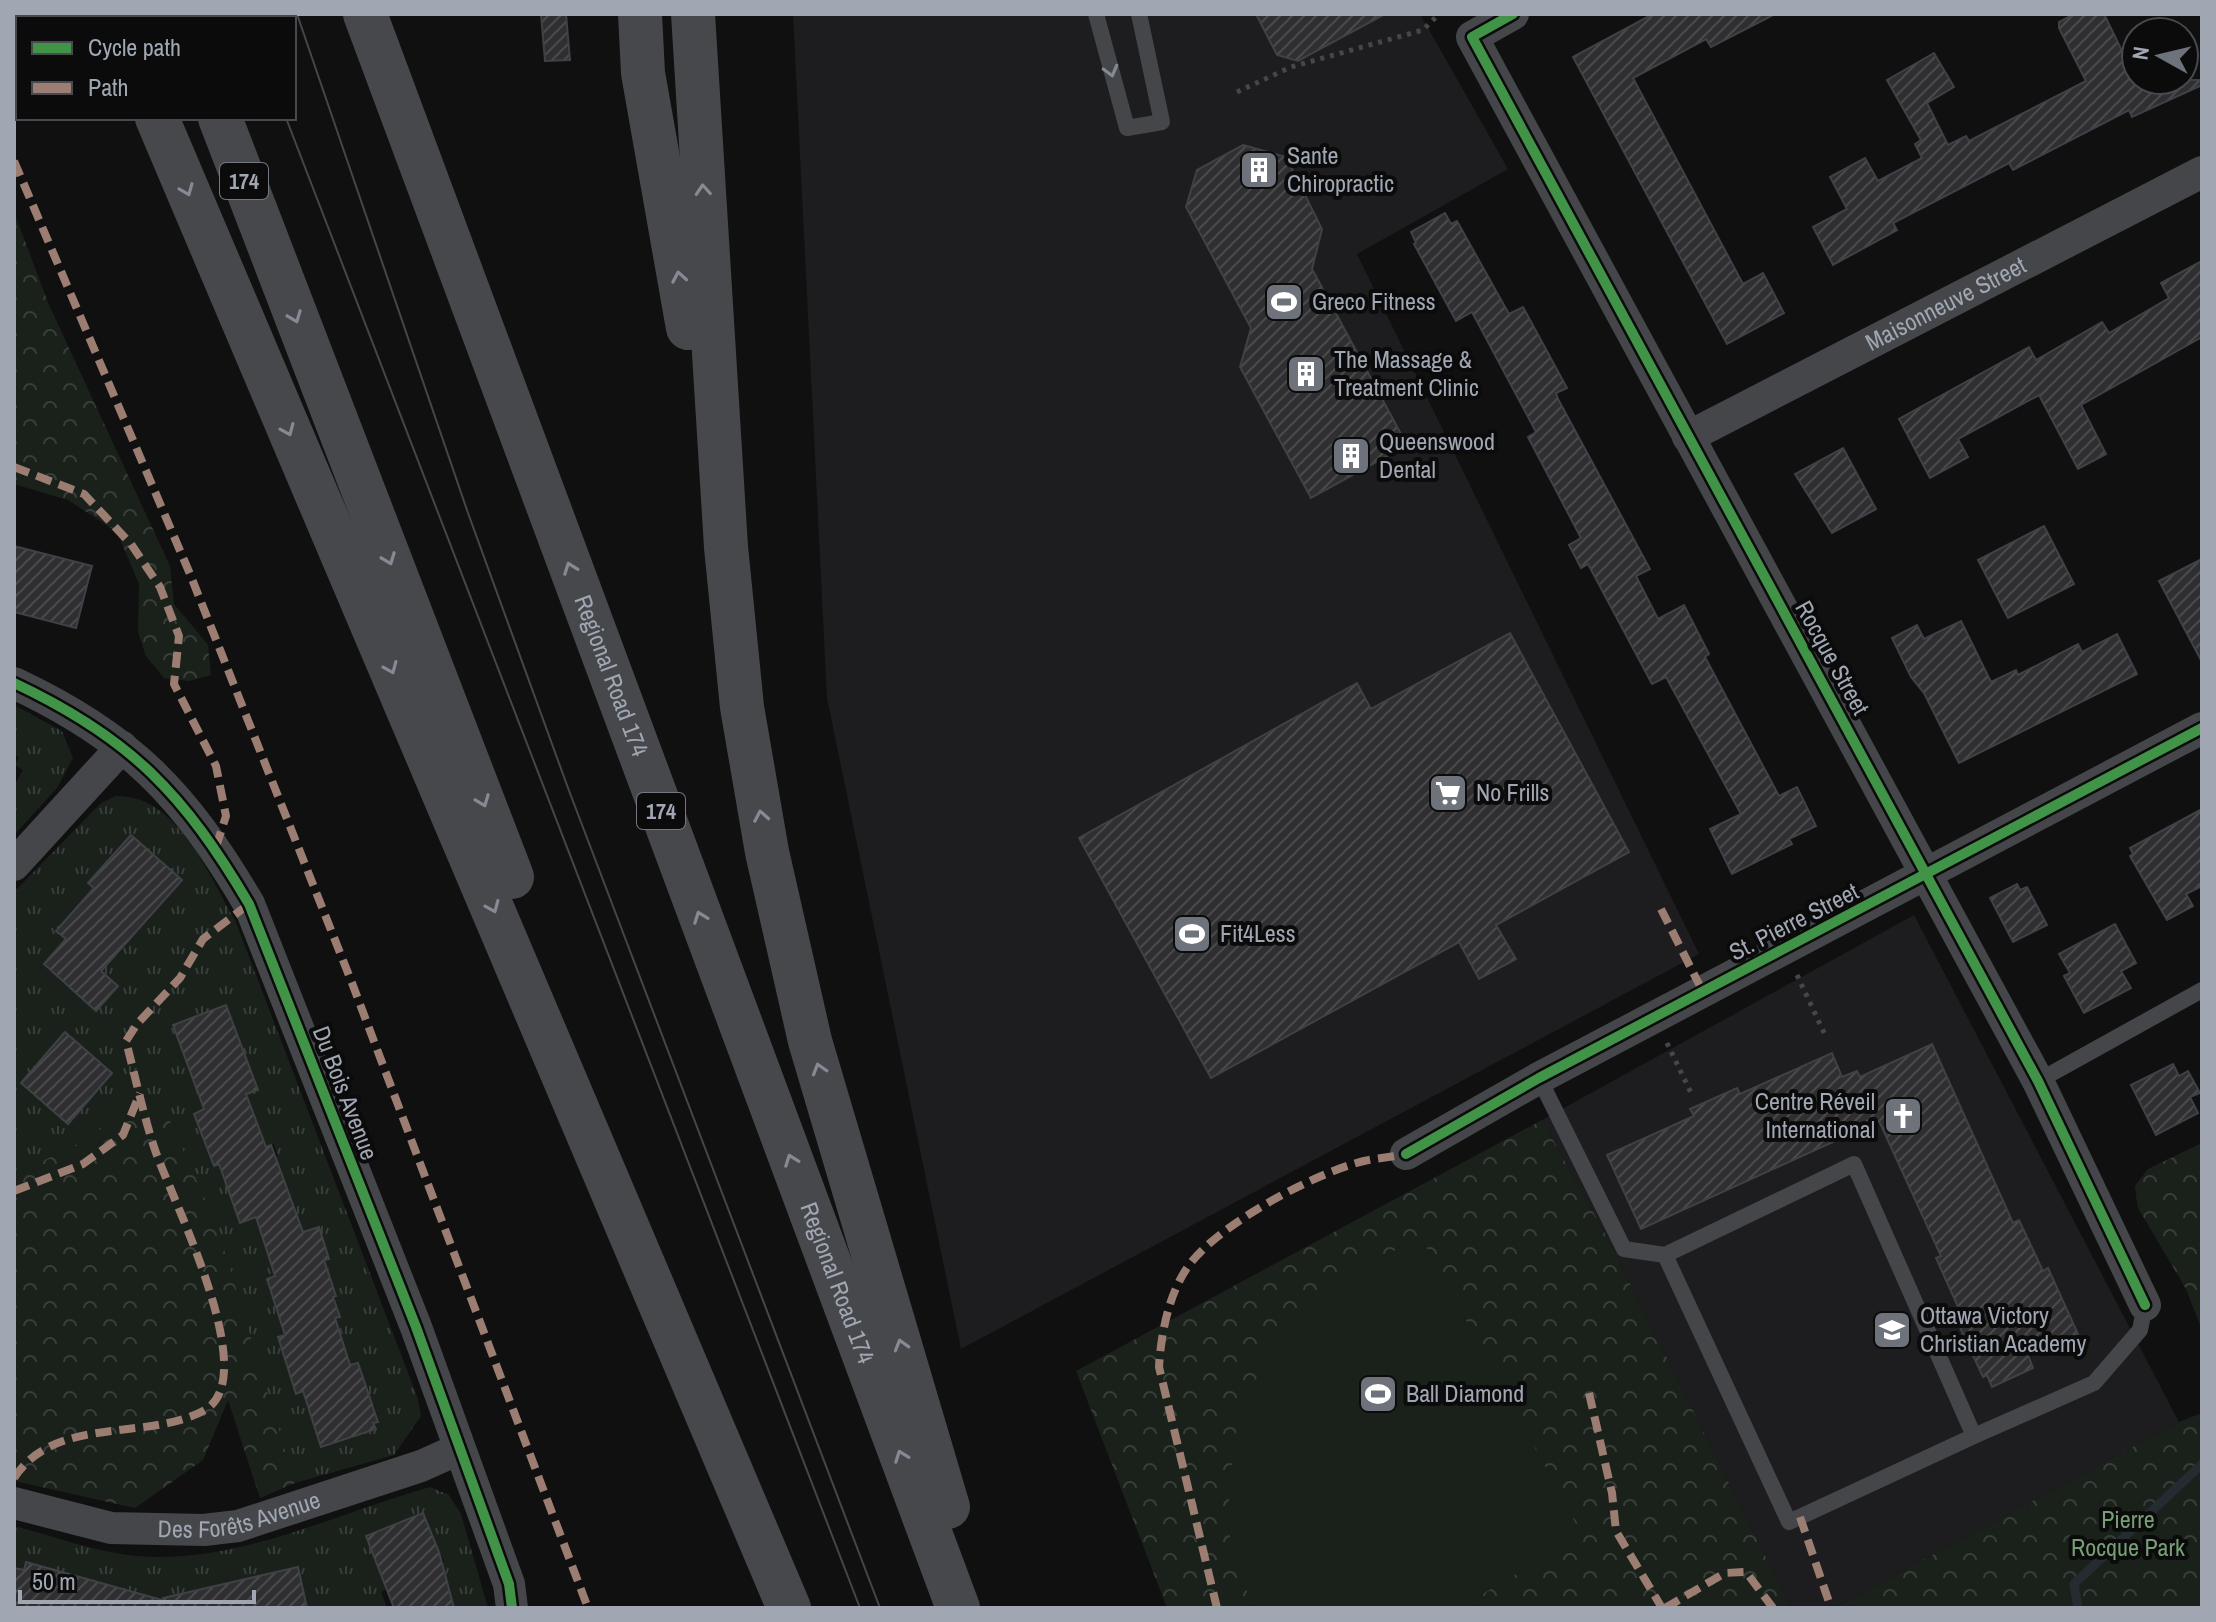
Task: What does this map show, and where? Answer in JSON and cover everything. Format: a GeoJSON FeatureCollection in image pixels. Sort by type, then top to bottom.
{"type":"FeatureCollection","features":[{"type":"Feature","properties":{"kind":"highway","name":"Regional Road 174"},"geometry":{"type":"LineString","coordinates":[[365,14],[958,1608]]}},
{"type":"Feature","properties":{"kind":"highway"},"geometry":{"type":"LineString","coordinates":[[640,14],[643,73],[726,547]]}},
{"type":"Feature","properties":{"kind":"highway"},"geometry":{"type":"LineString","coordinates":[[693,14],[726,547],[744,722],[767,852],[810,1041],[978,1608]]}},
{"type":"Feature","properties":{"kind":"highway"},"geometry":{"type":"LineString","coordinates":[[158,120],[789,1608]]}},
{"type":"Feature","properties":{"kind":"highway"},"geometry":{"type":"LineString","coordinates":[[211,120],[267,244]]}},
{"type":"Feature","properties":{"kind":"highway","name":"174"},"geometry":{"type":"LineString","coordinates":[[221,120],[795,1608]]}},
{"type":"Feature","properties":{"kind":"street","name":"Rocque Street"},"geometry":{"type":"LineString","coordinates":[[1513,14],[1472,37],[2038,1081],[2145,1305]]}},
{"type":"Feature","properties":{"kind":"street","name":"Maisonneuve Street"},"geometry":{"type":"LineString","coordinates":[[1688,437],[2202,172]]}},
{"type":"Feature","properties":{"kind":"street","name":"Du Bois Avenue"},"geometry":{"type":"LineString","coordinates":[[14,683],[71,709],[122,747],[181,801],[216,847],[249,904],[416,1327],[509,1584],[512,1608]]}},
{"type":"Feature","properties":{"kind":"street","name":"St. Pierre Street"},"geometry":{"type":"LineString","coordinates":[[1406,1154],[1539,1078],[2202,728]]}},
{"type":"Feature","properties":{"kind":"street"},"geometry":{"type":"LineString","coordinates":[[14,865],[122,747]]}},
{"type":"Feature","properties":{"kind":"street","name":"Des Forêts Avenue"},"geometry":{"type":"LineString","coordinates":[[14,1503],[111,1528],[204,1530],[238,1526],[421,1466],[459,1449]]}},
{"type":"Feature","properties":{"kind":"lane"},"geometry":{"type":"LineString","coordinates":[[1096,14],[1127,128],[1162,122],[1139,14]]}},
{"type":"Feature","properties":{"kind":"lane"},"geometry":{"type":"LineString","coordinates":[[2038,1081],[2202,990]]}},
{"type":"Feature","properties":{"kind":"lane"},"geometry":{"type":"LineString","coordinates":[[1539,1078],[1624,1249],[1665,1255],[1854,1164],[1974,1436]]}},
{"type":"Feature","properties":{"kind":"lane"},"geometry":{"type":"LineString","coordinates":[[1665,1255],[1789,1522],[2094,1383],[2140,1330],[2145,1305]]}},
{"type":"Feature","properties":{"kind":"path"},"geometry":{"type":"LineString","coordinates":[[1237,92],[1291,67],[1423,30],[1439,14]]}},
{"type":"Feature","properties":{"kind":"path"},"geometry":{"type":"LineString","coordinates":[[1785,949],[1826,1037]]}},
{"type":"Feature","properties":{"kind":"path"},"geometry":{"type":"LineString","coordinates":[[1655,1016],[1692,1095]]}},
{"type":"Feature","properties":{"kind":"shaded area"},"geometry":{"type":"Polygon","coordinates":[[[793,14],[1420,14],[1508,169],[1357,254],[1699,954],[961,1349],[827,698],[793,14]]]}},
{"type":"Feature","properties":{"kind":"shaded area","name":"Ottawa Victory Christian Academy"},"geometry":{"type":"Polygon","coordinates":[[[1914,915],[2179,1422],[1834,1608],[1791,1608],[1607,1237],[1542,1120],[1914,915]]]}},
{"type":"Feature","properties":{"kind":"green space"},"geometry":{"type":"Polygon","coordinates":[[[14,212],[49,305],[170,566],[174,604],[208,645],[211,675],[189,681],[164,678],[146,656],[138,632],[139,584],[117,532],[68,500],[14,484],[14,212]]]}},
{"type":"Feature","properties":{"kind":"green space"},"geometry":{"type":"Polygon","coordinates":[[[14,705],[62,731],[73,758],[57,788],[14,835],[14,786],[23,770],[15,765],[19,757],[14,754],[14,705]]]}},
{"type":"Feature","properties":{"kind":"green space"},"geometry":{"type":"Polygon","coordinates":[[[116,796],[138,799],[157,808],[188,840],[202,860],[235,920],[418,1399],[421,1416],[394,1455],[295,1483],[217,1226],[126,1098],[96,1135],[14,1175],[14,892],[101,803],[116,796]],[[131,835],[89,882],[95,889],[76,924],[68,917],[56,930],[77,949],[56,950],[44,964],[95,1011],[118,986],[101,971],[181,880],[131,835]],[[226,1005],[174,1025],[205,1109],[194,1114],[214,1166],[219,1164],[240,1222],[292,1203],[273,1158],[278,1156],[274,1144],[266,1147],[246,1094],[258,1089],[226,1005]],[[65,1032],[21,1083],[68,1124],[112,1073],[65,1032]],[[319,1227],[275,1276],[286,1335],[278,1338],[296,1394],[303,1391],[322,1447],[375,1429],[373,1423],[379,1421],[374,1405],[367,1406],[358,1363],[347,1366],[330,1320],[339,1317],[326,1266],[319,1262],[329,1258],[319,1227]]]}},
{"type":"Feature","properties":{"kind":"green space"},"geometry":{"type":"Polygon","coordinates":[[[126,1098],[170,1121],[217,1226],[295,1483],[260,1498],[228,1400],[203,1460],[135,1508],[14,1481],[14,1175],[96,1135],[126,1098]]]}},
{"type":"Feature","properties":{"kind":"green space"},"geometry":{"type":"Polygon","coordinates":[[[1542,1120],[1607,1237],[1791,1608],[1167,1608],[1076,1371],[1542,1120]]]}},
{"type":"Feature","properties":{"kind":"green space"},"geometry":{"type":"Polygon","coordinates":[[[2202,1143],[2202,1330],[2186,1289],[2138,1208],[2135,1186],[2148,1169],[2202,1143]]]}},
{"type":"Feature","properties":{"kind":"green space","name":"Ball Diamond"},"geometry":{"type":"Polygon","coordinates":[[[1421,1237],[1582,1535],[1459,1608],[1252,1608],[1227,1526],[1234,1438],[1267,1351],[1317,1290],[1421,1237]]]}},
{"type":"Feature","properties":{"kind":"green space","name":"Pierre Rocque Park"},"geometry":{"type":"Polygon","coordinates":[[[2202,1413],[2202,1608],[1834,1608],[2179,1422],[2202,1413]]]}},
{"type":"Feature","properties":{"kind":"green space"},"geometry":{"type":"Polygon","coordinates":[[[430,1487],[449,1495],[461,1514],[488,1608],[455,1608],[439,1565],[444,1562],[440,1552],[429,1556],[423,1514],[366,1536],[387,1589],[381,1592],[387,1608],[307,1608],[298,1567],[183,1593],[179,1608],[154,1608],[27,1562],[24,1570],[14,1568],[14,1526],[121,1554],[160,1557],[199,1554],[278,1537],[430,1487]]]}},
{"type":"Feature","properties":{"kind":"building"},"geometry":{"type":"Polygon","coordinates":[[[541,14],[566,14],[570,60],[545,61],[541,14]]]}},
{"type":"Feature","properties":{"kind":"building"},"geometry":{"type":"Polygon","coordinates":[[[1256,14],[1385,14],[1298,61],[1277,55],[1256,14]]]}},
{"type":"Feature","properties":{"kind":"building"},"geometry":{"type":"Polygon","coordinates":[[[1653,14],[1775,14],[1711,47],[1706,39],[1633,78],[1743,284],[1763,273],[1784,313],[1727,344],[1573,57],[1653,14]]]}},
{"type":"Feature","properties":{"kind":"building"},"geometry":{"type":"Polygon","coordinates":[[[2074,14],[2104,14],[2120,47],[2120,96],[2178,96],[2132,117],[2129,110],[2013,170],[2009,163],[1893,223],[1897,230],[1833,265],[1813,227],[1847,209],[1830,177],[1865,158],[1878,181],[1922,158],[1915,144],[1921,140],[1887,80],[1934,53],[1954,87],[1927,103],[1948,145],[1966,136],[1969,141],[2086,81],[2059,28],[2059,22],[2074,14]]]}},
{"type":"Feature","properties":{"kind":"building"},"geometry":{"type":"Polygon","coordinates":[[[1243,145],[1286,157],[1322,229],[1312,269],[1407,445],[1311,498],[1240,367],[1251,328],[1186,207],[1197,170],[1243,145]]]}},
{"type":"Feature","properties":{"kind":"building"},"geometry":{"type":"Polygon","coordinates":[[[1445,213],[1451,224],[1457,221],[1509,314],[1523,307],[1567,388],[1556,393],[1558,399],[1650,569],[1636,576],[1658,619],[1684,605],[1709,654],[1705,657],[1779,796],[1797,787],[1816,826],[1789,839],[1792,844],[1732,874],[1710,829],[1741,814],[1666,677],[1652,684],[1588,564],[1581,568],[1569,545],[1581,538],[1528,437],[1536,432],[1472,312],[1456,321],[1414,244],[1411,232],[1445,213]]]}},
{"type":"Feature","properties":{"kind":"building"},"geometry":{"type":"Polygon","coordinates":[[[2202,261],[2202,337],[2081,405],[2106,454],[2078,469],[2039,395],[1958,439],[1968,457],[1930,478],[1899,419],[2029,347],[2036,360],[2102,322],[2109,333],[2169,298],[2161,283],[2202,261]]]}},
{"type":"Feature","properties":{"kind":"building"},"geometry":{"type":"Polygon","coordinates":[[[1843,448],[1876,509],[1832,533],[1795,474],[1843,448]]]}},
{"type":"Feature","properties":{"kind":"building"},"geometry":{"type":"Polygon","coordinates":[[[2044,526],[2074,584],[2008,618],[1978,560],[2044,526]]]}},
{"type":"Feature","properties":{"kind":"building"},"geometry":{"type":"Polygon","coordinates":[[[14,546],[92,566],[76,628],[14,612],[14,546]]]}},
{"type":"Feature","properties":{"kind":"building"},"geometry":{"type":"Polygon","coordinates":[[[2202,559],[2202,662],[2159,581],[2202,559]]]}},
{"type":"Feature","properties":{"kind":"building"},"geometry":{"type":"Polygon","coordinates":[[[1961,621],[1991,682],[2016,670],[2018,675],[2078,644],[2082,652],[2117,634],[2137,674],[1959,763],[1892,638],[1917,625],[1924,639],[1961,621]]]}},
{"type":"Feature","properties":{"kind":"building"},"geometry":{"type":"Polygon","coordinates":[[[1510,633],[1629,852],[1496,925],[1516,959],[1479,979],[1459,942],[1211,1078],[1079,838],[1357,683],[1371,709],[1510,633]]]}},
{"type":"Feature","properties":{"kind":"building"},"geometry":{"type":"Polygon","coordinates":[[[2202,809],[2202,886],[2186,894],[2193,906],[2167,920],[2130,856],[2133,854],[2130,848],[2202,809]]]}},
{"type":"Feature","properties":{"kind":"building"},"geometry":{"type":"Polygon","coordinates":[[[131,835],[182,880],[101,971],[118,986],[96,1011],[44,964],[66,939],[56,931],[94,888],[88,883],[131,835]]]}},
{"type":"Feature","properties":{"kind":"building"},"geometry":{"type":"Polygon","coordinates":[[[2017,884],[2020,890],[2027,887],[2047,925],[2013,942],[1990,898],[2017,884]]]}},
{"type":"Feature","properties":{"kind":"building"},"geometry":{"type":"Polygon","coordinates":[[[2115,924],[2136,963],[2121,971],[2131,988],[2084,1013],[2064,976],[2070,973],[2059,954],[2115,924]]]}},
{"type":"Feature","properties":{"kind":"building"},"geometry":{"type":"Polygon","coordinates":[[[226,1005],[258,1090],[246,1094],[266,1147],[271,1145],[303,1232],[319,1227],[329,1259],[324,1260],[340,1317],[335,1318],[350,1365],[358,1363],[378,1422],[373,1423],[376,1429],[321,1447],[303,1391],[296,1394],[278,1337],[285,1335],[267,1279],[275,1276],[256,1217],[240,1223],[219,1164],[214,1166],[194,1114],[204,1109],[173,1025],[226,1005]]]}},
{"type":"Feature","properties":{"kind":"building"},"geometry":{"type":"Polygon","coordinates":[[[65,1032],[112,1073],[68,1124],[21,1083],[65,1032]]]}},
{"type":"Feature","properties":{"kind":"building"},"geometry":{"type":"Polygon","coordinates":[[[1932,1044],[2013,1223],[2019,1220],[2043,1271],[2048,1268],[2078,1334],[2028,1355],[2033,1368],[1992,1387],[1987,1375],[1983,1377],[1962,1332],[1954,1311],[1959,1309],[1936,1258],[1941,1256],[1879,1121],[1641,1229],[1607,1155],[1694,1116],[1690,1109],[1737,1088],[1740,1094],[1832,1053],[1842,1077],[1857,1071],[1860,1077],[1932,1044]]]}},
{"type":"Feature","properties":{"kind":"building"},"geometry":{"type":"Polygon","coordinates":[[[2173,1064],[2179,1076],[2188,1071],[2200,1093],[2190,1097],[2198,1113],[2156,1135],[2131,1085],[2173,1064]]]}},
{"type":"Feature","properties":{"kind":"building"},"geometry":{"type":"Polygon","coordinates":[[[423,1513],[439,1552],[454,1608],[394,1608],[366,1536],[423,1513]]]}},
{"type":"Feature","properties":{"kind":"building"},"geometry":{"type":"Polygon","coordinates":[[[26,1562],[162,1600],[161,1608],[14,1608],[14,1568],[24,1570],[26,1562]]]}},
{"type":"Feature","properties":{"kind":"building"},"geometry":{"type":"Polygon","coordinates":[[[298,1567],[307,1608],[164,1608],[163,1598],[298,1567]]]}},
{"type":"Feature","properties":{"kind":"waterway"},"geometry":{"type":"LineString","coordinates":[[2078,1608],[2074,1584],[2202,1464]]}},
{"type":"Feature","properties":{"kind":"tram line"},"geometry":{"type":"LineString","coordinates":[[297,14],[468,513],[568,788],[880,1608]]}},
{"type":"Feature","properties":{"kind":"tram line"},"geometry":{"type":"LineString","coordinates":[[287,120],[860,1608]]}},
{"type":"Feature","properties":{"kind":"marked path"},"geometry":{"type":"LineString","coordinates":[[14,161],[190,574],[352,983],[588,1608]]}},
{"type":"Feature","properties":{"kind":"marked path"},"geometry":{"type":"LineString","coordinates":[[14,467],[84,494],[131,544],[160,587],[179,636],[174,684],[216,766],[226,816],[216,847]]}},
{"type":"Feature","properties":{"kind":"marked path"},"geometry":{"type":"LineString","coordinates":[[14,1478],[32,1458],[53,1445],[78,1437],[182,1419],[205,1410],[220,1391],[224,1361],[219,1324],[192,1242],[154,1147],[126,1041],[137,1024],[180,978],[203,939],[249,904]]}},
{"type":"Feature","properties":{"kind":"marked path"},"geometry":{"type":"LineString","coordinates":[[1661,909],[1703,992]]}},
{"type":"Feature","properties":{"kind":"marked path"},"geometry":{"type":"LineString","coordinates":[[14,1191],[83,1164],[123,1135],[140,1093]]}},
{"type":"Feature","properties":{"kind":"marked path"},"geometry":{"type":"LineString","coordinates":[[1217,1608],[1159,1367],[1170,1303],[1180,1279],[1201,1252],[1219,1235],[1267,1203],[1343,1167],[1406,1154]]}},
{"type":"Feature","properties":{"kind":"marked path"},"geometry":{"type":"LineString","coordinates":[[1589,1393],[1612,1493],[1616,1531],[1662,1608]]}},
{"type":"Feature","properties":{"kind":"marked path"},"geometry":{"type":"LineString","coordinates":[[1800,1517],[1831,1608]]}},
{"type":"Feature","properties":{"kind":"marked path"},"geometry":{"type":"LineString","coordinates":[[1665,1608],[1725,1573],[1746,1572],[1773,1608]]}},
{"type":"Feature","properties":{"kind":"cycle path"},"geometry":{"type":"LineString","coordinates":[[1513,14],[1472,37],[2038,1081],[2145,1305]]}},
{"type":"Feature","properties":{"kind":"cycle path"},"geometry":{"type":"LineString","coordinates":[[14,683],[91,725],[151,773],[201,831],[249,904],[416,1327],[509,1584],[512,1608]]}},
{"type":"Feature","properties":{"kind":"cycle path"},"geometry":{"type":"LineString","coordinates":[[1406,1154],[1539,1078],[2202,728]]}},
{"type":"Feature","properties":{"kind":"place","name":"Sante Chiropractic"},"geometry":{"type":"Point","coordinates":[1259,170]}},
{"type":"Feature","properties":{"kind":"place","name":"Greco Fitness"},"geometry":{"type":"Point","coordinates":[1284,302]}},
{"type":"Feature","properties":{"kind":"place","name":"The Massage & Treatment Clinic"},"geometry":{"type":"Point","coordinates":[1306,374]}},
{"type":"Feature","properties":{"kind":"place","name":"Queenswood Dental"},"geometry":{"type":"Point","coordinates":[1351,456]}},
{"type":"Feature","properties":{"kind":"place","name":"No Frills"},"geometry":{"type":"Point","coordinates":[1448,793]}},
{"type":"Feature","properties":{"kind":"place","name":"Fit4Less"},"geometry":{"type":"Point","coordinates":[1192,934]}},
{"type":"Feature","properties":{"kind":"place","name":"Centre Réveil International"},"geometry":{"type":"Point","coordinates":[1903,1116]}},
{"type":"Feature","properties":{"kind":"place","name":"Ottawa Victory Christian Academy"},"geometry":{"type":"Point","coordinates":[1892,1330]}},
{"type":"Feature","properties":{"kind":"place","name":"Ball Diamond"},"geometry":{"type":"Point","coordinates":[1378,1394]}}]}
